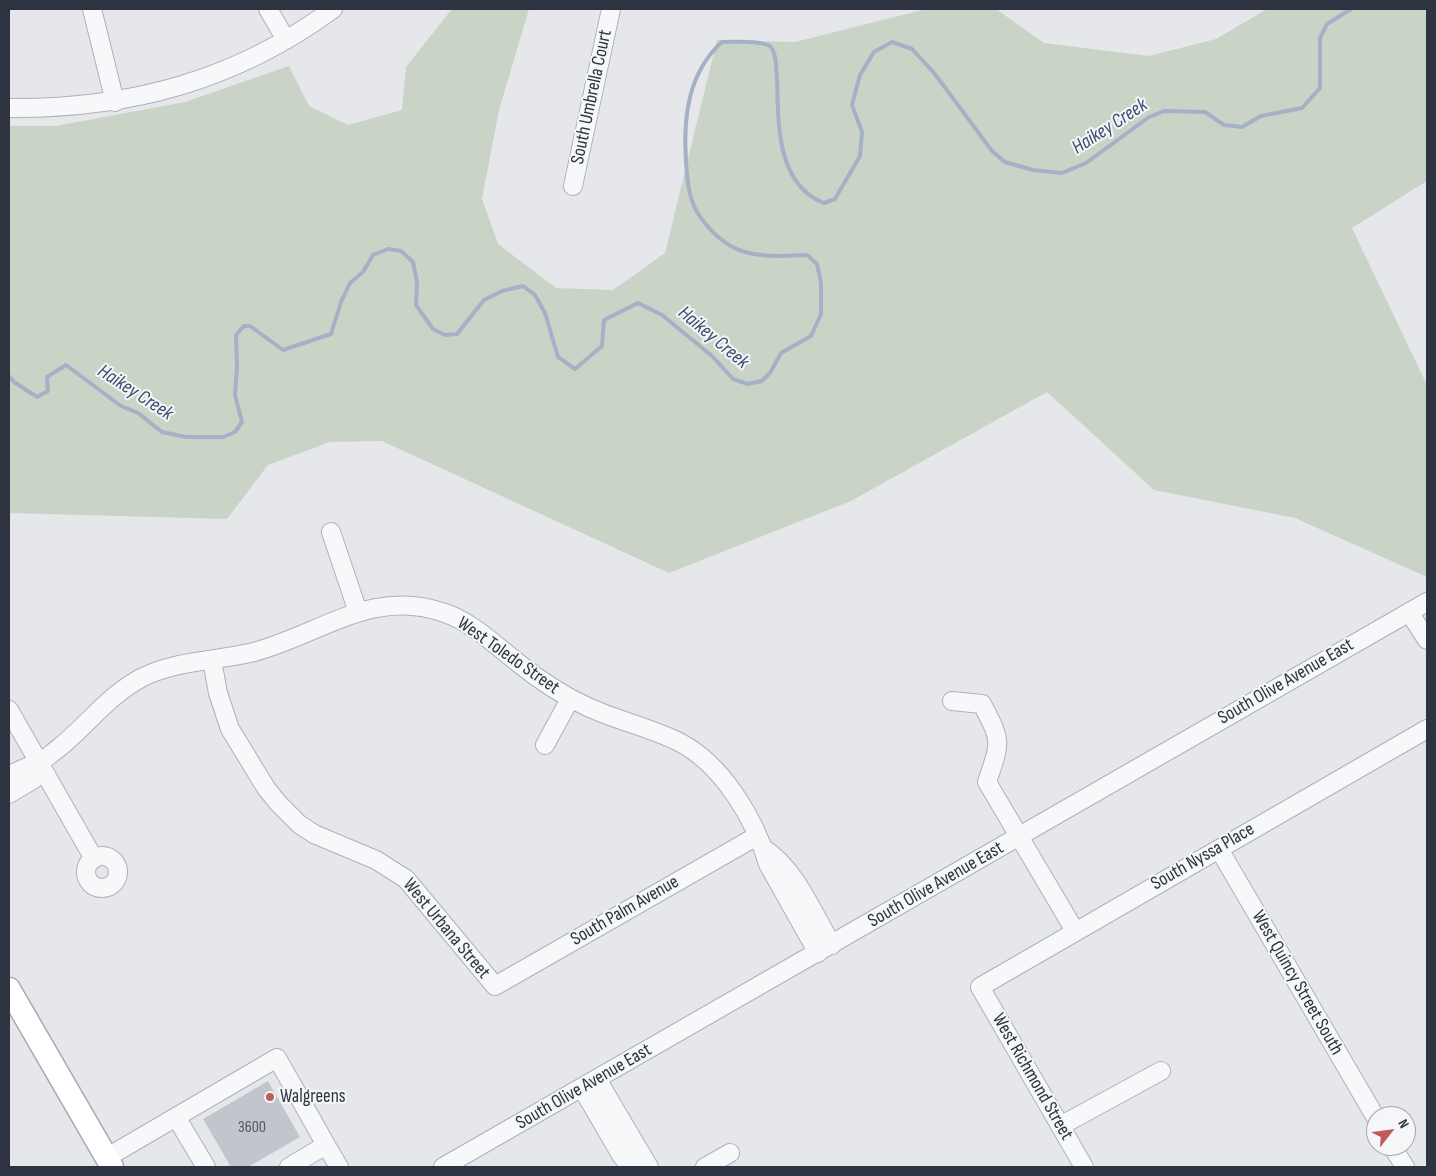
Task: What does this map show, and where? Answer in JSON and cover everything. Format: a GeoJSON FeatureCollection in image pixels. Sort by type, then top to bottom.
{"type":"FeatureCollection","features":[{"type":"Feature","properties":{"kind":"main road"},"geometry":{"type":"LineString","coordinates":[[9,990],[109,1162]]}},
{"type":"Feature","properties":{"kind":"street"},"geometry":{"type":"LineString","coordinates":[[92,9],[115,102]]}},
{"type":"Feature","properties":{"kind":"street"},"geometry":{"type":"LineString","coordinates":[[268,9],[286,40]]}},
{"type":"Feature","properties":{"kind":"street"},"geometry":{"type":"LineString","coordinates":[[9,108],[67,108],[115,102],[158,93],[204,79],[246,61],[286,40],[333,9]]}},
{"type":"Feature","properties":{"kind":"street","name":"South Umbrella Court"},"geometry":{"type":"LineString","coordinates":[[573,186],[611,9]]}},
{"type":"Feature","properties":{"kind":"street"},"geometry":{"type":"LineString","coordinates":[[331,532],[358,612]]}},
{"type":"Feature","properties":{"kind":"street","name":"West Toledo Street"},"geometry":{"type":"LineString","coordinates":[[38,763],[70,738],[127,686],[158,671],[277,645],[358,612],[396,605],[415,605],[448,614],[480,633],[535,676],[570,698],[622,721],[678,741],[696,752],[726,780],[760,842],[777,857],[789,872],[825,949]]}},
{"type":"Feature","properties":{"kind":"street"},"geometry":{"type":"LineString","coordinates":[[1421,608],[1427,640]]}},
{"type":"Feature","properties":{"kind":"street","name":"South Olive Avenue East"},"geometry":{"type":"LineString","coordinates":[[443,1167],[1421,608]]}},
{"type":"Feature","properties":{"kind":"street","name":"West Urbana Street"},"geometry":{"type":"LineString","coordinates":[[212,660],[218,693],[230,728],[266,788],[278,802],[298,824],[314,834],[376,860],[406,879],[495,986]]}},
{"type":"Feature","properties":{"kind":"street","name":"West Toledo Street"},"geometry":{"type":"LineString","coordinates":[[545,745],[570,698]]}},
{"type":"Feature","properties":{"kind":"street"},"geometry":{"type":"LineString","coordinates":[[952,701],[982,704],[998,734],[997,753],[987,782],[1075,931]]}},
{"type":"Feature","properties":{"kind":"street"},"geometry":{"type":"LineString","coordinates":[[9,710],[94,859]]}},
{"type":"Feature","properties":{"kind":"street","name":"South Nyssa Place"},"geometry":{"type":"LineString","coordinates":[[980,986],[1427,728]]}},
{"type":"Feature","properties":{"kind":"street"},"geometry":{"type":"LineString","coordinates":[[9,776],[26,766],[38,763]]}},
{"type":"Feature","properties":{"kind":"street"},"geometry":{"type":"LineString","coordinates":[[9,794],[34,779],[38,763]]}},
{"type":"Feature","properties":{"kind":"street","name":"South Palm Avenue"},"geometry":{"type":"LineString","coordinates":[[495,986],[760,842]]}},
{"type":"Feature","properties":{"kind":"street","name":"West Quincy Street South"},"geometry":{"type":"LineString","coordinates":[[1219,849],[1369,1106]]}},
{"type":"Feature","properties":{"kind":"street","name":"West Richmond Street"},"geometry":{"type":"LineString","coordinates":[[980,986],[1084,1167]]}},
{"type":"Feature","properties":{"kind":"street"},"geometry":{"type":"LineString","coordinates":[[109,1162],[176,1117],[277,1058],[339,1167]]}},
{"type":"Feature","properties":{"kind":"street"},"geometry":{"type":"LineString","coordinates":[[1060,1126],[1161,1071]]}},
{"type":"Feature","properties":{"kind":"street"},"geometry":{"type":"LineString","coordinates":[[598,1079],[649,1167]]}},
{"type":"Feature","properties":{"kind":"street"},"geometry":{"type":"LineString","coordinates":[[582,1088],[620,1155],[630,1167]]}},
{"type":"Feature","properties":{"kind":"street"},"geometry":{"type":"LineString","coordinates":[[176,1117],[206,1167]]}},
{"type":"Feature","properties":{"kind":"street"},"geometry":{"type":"LineString","coordinates":[[289,1167],[326,1146]]}},
{"type":"Feature","properties":{"kind":"street"},"geometry":{"type":"LineString","coordinates":[[705,1167],[730,1153]]}},
{"type":"Feature","properties":{"kind":"street"},"geometry":{"type":"LineString","coordinates":[[1398,1156],[1405,1167]]}},
{"type":"Feature","properties":{"kind":"shaded area"},"geometry":{"type":"Polygon","coordinates":[[[452,9],[529,9],[499,110],[482,199],[498,244],[556,288],[613,290],[665,253],[717,40],[795,42],[926,9],[996,9],[1044,43],[1149,56],[1216,39],[1267,9],[1427,9],[1427,181],[1352,228],[1427,385],[1427,577],[1295,518],[1154,490],[1047,392],[851,501],[669,573],[382,441],[330,442],[268,465],[227,519],[9,513],[9,126],[56,126],[185,102],[289,66],[309,106],[348,125],[402,110],[406,67],[452,9]]]}},
{"type":"Feature","properties":{"kind":"building","name":"Walgreens"},"geometry":{"type":"Polygon","coordinates":[[[268,1081],[300,1137],[248,1167],[231,1167],[203,1119],[268,1081]]]}},
{"type":"Feature","properties":{"kind":"waterway","name":"Haikey Creek"},"geometry":{"type":"LineString","coordinates":[[9,376],[14,382],[37,397],[48,391],[47,377],[66,365],[121,406],[138,413],[162,432],[186,437],[223,437],[235,432],[242,422],[235,395],[237,367],[236,335],[244,326],[250,326],[283,350],[331,334],[341,302],[350,283],[363,272],[373,255],[388,249],[401,251],[413,262],[417,282],[416,305],[433,329],[445,335],[457,334],[484,300],[502,291],[523,286],[535,295],[545,313],[558,357],[575,369],[602,346],[604,320],[638,303],[662,315],[712,356],[733,379],[748,384],[762,381],[770,373],[781,353],[811,336],[821,314],[821,283],[817,264],[807,255],[767,256],[747,253],[729,245],[714,233],[704,223],[694,206],[689,190],[686,167],[687,112],[690,97],[702,67],[722,42],[763,43],[768,45],[774,54],[777,70],[778,118],[782,144],[789,168],[802,189],[824,203],[835,199],[860,156],[862,132],[852,105],[860,75],[874,52],[892,42],[912,49],[935,74],[992,151],[1005,162],[1033,170],[1062,173],[1086,163],[1149,117],[1164,111],[1205,112],[1224,125],[1242,127],[1261,116],[1302,108],[1320,88],[1320,38],[1327,24],[1351,9]]}},
{"type":"Feature","properties":{"kind":"place","name":"Walgreens"},"geometry":{"type":"Point","coordinates":[270,1097]}}]}
